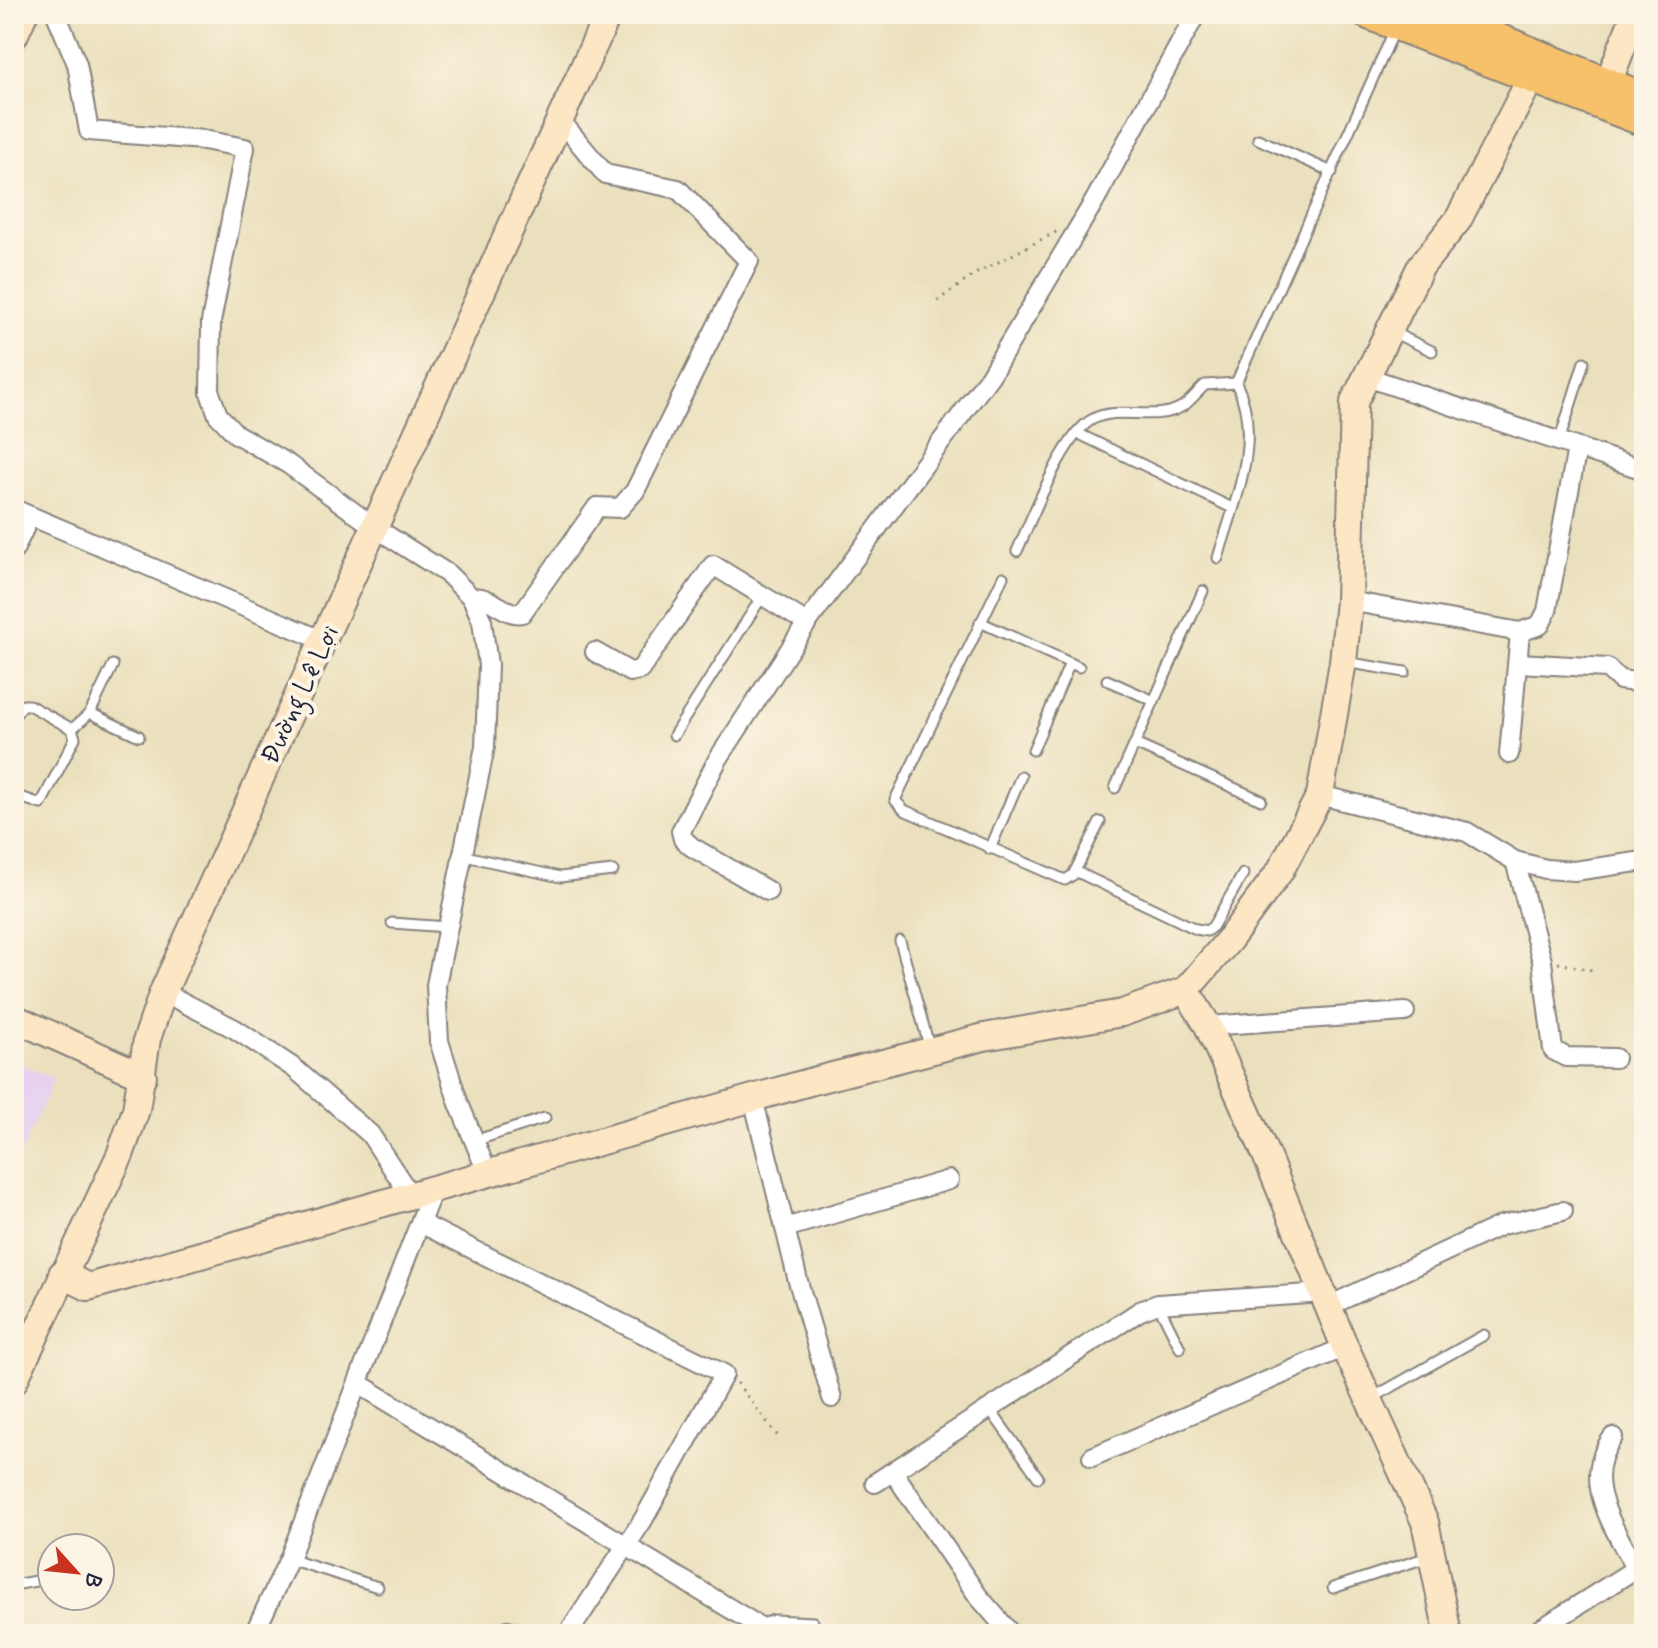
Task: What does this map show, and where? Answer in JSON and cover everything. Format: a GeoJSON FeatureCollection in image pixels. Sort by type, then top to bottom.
{"type":"FeatureCollection","features":[{"type":"Feature","properties":{"kind":"main road"},"geometry":{"type":"LineString","coordinates":[[1366,14],[1644,122]]}},
{"type":"Feature","properties":{"kind":"main road"},"geometry":{"type":"LineString","coordinates":[[1439,14],[1644,97]]}},
{"type":"Feature","properties":{"kind":"street"},"geometry":{"type":"LineString","coordinates":[[14,36],[24,14]]}},
{"type":"Feature","properties":{"kind":"street"},"geometry":{"type":"LineString","coordinates":[[56,14],[77,64],[89,131],[204,140],[245,148],[211,322],[210,393],[218,415],[236,434],[288,464],[374,527],[448,574],[472,598],[482,621],[488,665],[485,747],[436,985],[439,1041],[487,1172]]}},
{"type":"Feature","properties":{"kind":"street","name":"Đường Lê Lợi"},"geometry":{"type":"LineString","coordinates":[[14,1381],[120,1155],[136,1110],[147,1039],[163,992],[608,14]]}},
{"type":"Feature","properties":{"kind":"street"},"geometry":{"type":"LineString","coordinates":[[768,891],[692,847],[681,831],[718,759],[807,623],[990,376],[1081,224],[1196,14]]}},
{"type":"Feature","properties":{"kind":"street"},"geometry":{"type":"LineString","coordinates":[[1608,83],[1635,14]]}},
{"type":"Feature","properties":{"kind":"street"},"geometry":{"type":"LineString","coordinates":[[62,1274],[88,1287],[930,1049],[1122,1013],[1186,990],[1280,871],[1320,795],[1343,662],[1349,601],[1354,402],[1364,376],[1421,266],[1458,220],[1531,78]]}},
{"type":"Feature","properties":{"kind":"street"},"geometry":{"type":"LineString","coordinates":[[472,598],[485,597],[518,616],[597,507],[622,507],[635,491],[749,261],[678,189],[605,174],[560,120]]}},
{"type":"Feature","properties":{"kind":"street"},"geometry":{"type":"LineString","coordinates":[[1364,376],[1644,470]]}},
{"type":"Feature","properties":{"kind":"street"},"geometry":{"type":"LineString","coordinates":[[1349,601],[1520,632],[1534,629],[1545,619],[1568,445]]}},
{"type":"Feature","properties":{"kind":"street"},"geometry":{"type":"LineString","coordinates":[[14,550],[22,512],[324,641]]}},
{"type":"Feature","properties":{"kind":"street"},"geometry":{"type":"LineString","coordinates":[[595,652],[630,672],[640,670],[713,565],[807,623]]}},
{"type":"Feature","properties":{"kind":"street"},"geometry":{"type":"LineString","coordinates":[[1509,754],[1520,632]]}},
{"type":"Feature","properties":{"kind":"street"},"geometry":{"type":"LineString","coordinates":[[1518,663],[1607,668],[1620,680],[1644,683]]}},
{"type":"Feature","properties":{"kind":"street"},"geometry":{"type":"LineString","coordinates":[[1320,795],[1467,832],[1515,861],[1574,871],[1644,861]]}},
{"type":"Feature","properties":{"kind":"street"},"geometry":{"type":"LineString","coordinates":[[1515,861],[1542,961],[1553,1050],[1566,1057],[1615,1058]]}},
{"type":"Feature","properties":{"kind":"street"},"geometry":{"type":"LineString","coordinates":[[1186,990],[1208,1026],[1345,1347],[1405,1472],[1435,1555],[1448,1634]]}},
{"type":"Feature","properties":{"kind":"street"},"geometry":{"type":"LineString","coordinates":[[163,992],[235,1029],[294,1068],[370,1134],[422,1192],[422,1224],[289,1559],[254,1634]]}},
{"type":"Feature","properties":{"kind":"street"},"geometry":{"type":"LineString","coordinates":[[1208,1026],[1405,1012]]}},
{"type":"Feature","properties":{"kind":"street"},"geometry":{"type":"LineString","coordinates":[[14,1018],[143,1076]]}},
{"type":"Feature","properties":{"kind":"street"},"geometry":{"type":"LineString","coordinates":[[753,1098],[832,1398]]}},
{"type":"Feature","properties":{"kind":"street"},"geometry":{"type":"LineString","coordinates":[[785,1228],[949,1180]]}},
{"type":"Feature","properties":{"kind":"street"},"geometry":{"type":"LineString","coordinates":[[875,1483],[991,1411],[1108,1332],[1158,1304],[1326,1300],[1502,1225],[1563,1211]]}},
{"type":"Feature","properties":{"kind":"street"},"geometry":{"type":"LineString","coordinates":[[422,1224],[724,1374],[626,1545],[568,1634]]}},
{"type":"Feature","properties":{"kind":"street"},"geometry":{"type":"LineString","coordinates":[[1092,1457],[1345,1347]]}},
{"type":"Feature","properties":{"kind":"street"},"geometry":{"type":"LineString","coordinates":[[359,1384],[765,1629]]}},
{"type":"Feature","properties":{"kind":"street"},"geometry":{"type":"LineString","coordinates":[[1533,1634],[1639,1566],[1598,1491],[1599,1461],[1613,1437]]}},
{"type":"Feature","properties":{"kind":"street"},"geometry":{"type":"LineString","coordinates":[[894,1473],[978,1596],[1011,1634]]}},
{"type":"Feature","properties":{"kind":"street"},"geometry":{"type":"LineString","coordinates":[[499,1634],[508,1630],[520,1634]]}},
{"type":"Feature","properties":{"kind":"lane"},"geometry":{"type":"LineString","coordinates":[[1236,383],[1397,26]]}},
{"type":"Feature","properties":{"kind":"lane"},"geometry":{"type":"LineString","coordinates":[[1258,139],[1332,172]]}},
{"type":"Feature","properties":{"kind":"lane"},"geometry":{"type":"LineString","coordinates":[[1388,331],[1432,351]]}},
{"type":"Feature","properties":{"kind":"lane"},"geometry":{"type":"LineString","coordinates":[[1568,445],[1584,362]]}},
{"type":"Feature","properties":{"kind":"lane"},"geometry":{"type":"LineString","coordinates":[[1017,551],[1077,433],[1093,418],[1124,413],[1168,413],[1183,406],[1205,385],[1236,383]]}},
{"type":"Feature","properties":{"kind":"lane"},"geometry":{"type":"LineString","coordinates":[[1218,558],[1248,454],[1246,403],[1236,383]]}},
{"type":"Feature","properties":{"kind":"lane"},"geometry":{"type":"LineString","coordinates":[[1077,433],[1232,508]]}},
{"type":"Feature","properties":{"kind":"lane"},"geometry":{"type":"LineString","coordinates":[[1003,577],[895,800],[904,810],[1056,879],[1065,880],[1075,871],[1100,822]]}},
{"type":"Feature","properties":{"kind":"lane"},"geometry":{"type":"LineString","coordinates":[[1115,788],[1203,591]]}},
{"type":"Feature","properties":{"kind":"lane"},"geometry":{"type":"LineString","coordinates":[[674,735],[763,595]]}},
{"type":"Feature","properties":{"kind":"lane"},"geometry":{"type":"LineString","coordinates":[[980,622],[1074,665],[1033,750]]}},
{"type":"Feature","properties":{"kind":"lane"},"geometry":{"type":"LineString","coordinates":[[1343,662],[1405,672]]}},
{"type":"Feature","properties":{"kind":"lane"},"geometry":{"type":"LineString","coordinates":[[72,729],[90,713],[113,665]]}},
{"type":"Feature","properties":{"kind":"lane"},"geometry":{"type":"LineString","coordinates":[[1107,680],[1154,701]]}},
{"type":"Feature","properties":{"kind":"lane"},"geometry":{"type":"LineString","coordinates":[[14,716],[23,705],[29,705],[72,729],[75,738],[45,800],[35,804],[14,795]]}},
{"type":"Feature","properties":{"kind":"lane"},"geometry":{"type":"LineString","coordinates":[[90,713],[139,736]]}},
{"type":"Feature","properties":{"kind":"lane"},"geometry":{"type":"LineString","coordinates":[[1135,744],[1261,800]]}},
{"type":"Feature","properties":{"kind":"lane"},"geometry":{"type":"LineString","coordinates":[[990,849],[1021,776]]}},
{"type":"Feature","properties":{"kind":"lane"},"geometry":{"type":"LineString","coordinates":[[461,855],[560,877],[613,871]]}},
{"type":"Feature","properties":{"kind":"lane"},"geometry":{"type":"LineString","coordinates":[[1075,871],[1196,929],[1207,931],[1213,926],[1243,874]]}},
{"type":"Feature","properties":{"kind":"lane"},"geometry":{"type":"LineString","coordinates":[[392,923],[447,927]]}},
{"type":"Feature","properties":{"kind":"lane"},"geometry":{"type":"LineString","coordinates":[[900,941],[930,1049]]}},
{"type":"Feature","properties":{"kind":"lane"},"geometry":{"type":"LineString","coordinates":[[474,1141],[545,1118]]}},
{"type":"Feature","properties":{"kind":"lane"},"geometry":{"type":"LineString","coordinates":[[1158,1304],[1180,1348]]}},
{"type":"Feature","properties":{"kind":"lane"},"geometry":{"type":"LineString","coordinates":[[1370,1399],[1484,1335]]}},
{"type":"Feature","properties":{"kind":"lane"},"geometry":{"type":"LineString","coordinates":[[991,1411],[1038,1477]]}},
{"type":"Feature","properties":{"kind":"lane"},"geometry":{"type":"LineString","coordinates":[[1333,1588],[1435,1555]]}},
{"type":"Feature","properties":{"kind":"lane"},"geometry":{"type":"LineString","coordinates":[[289,1559],[378,1587]]}},
{"type":"Feature","properties":{"kind":"lane"},"geometry":{"type":"LineString","coordinates":[[14,1585],[36,1581]]}},
{"type":"Feature","properties":{"kind":"lane"},"geometry":{"type":"LineString","coordinates":[[765,1629],[774,1620],[813,1622]]}},
{"type":"Feature","properties":{"kind":"path"},"geometry":{"type":"LineString","coordinates":[[937,301],[977,273],[1051,233],[1081,224]]}},
{"type":"Feature","properties":{"kind":"path"},"geometry":{"type":"LineString","coordinates":[[1542,961],[1592,970]]}},
{"type":"Feature","properties":{"kind":"path"},"geometry":{"type":"LineString","coordinates":[[724,1374],[738,1384],[781,1440]]}},
{"type":"Feature","properties":{"kind":"shaded area"},"geometry":{"type":"Polygon","coordinates":[[[14,1061],[54,1079],[14,1169],[14,1061]]]}}]}
